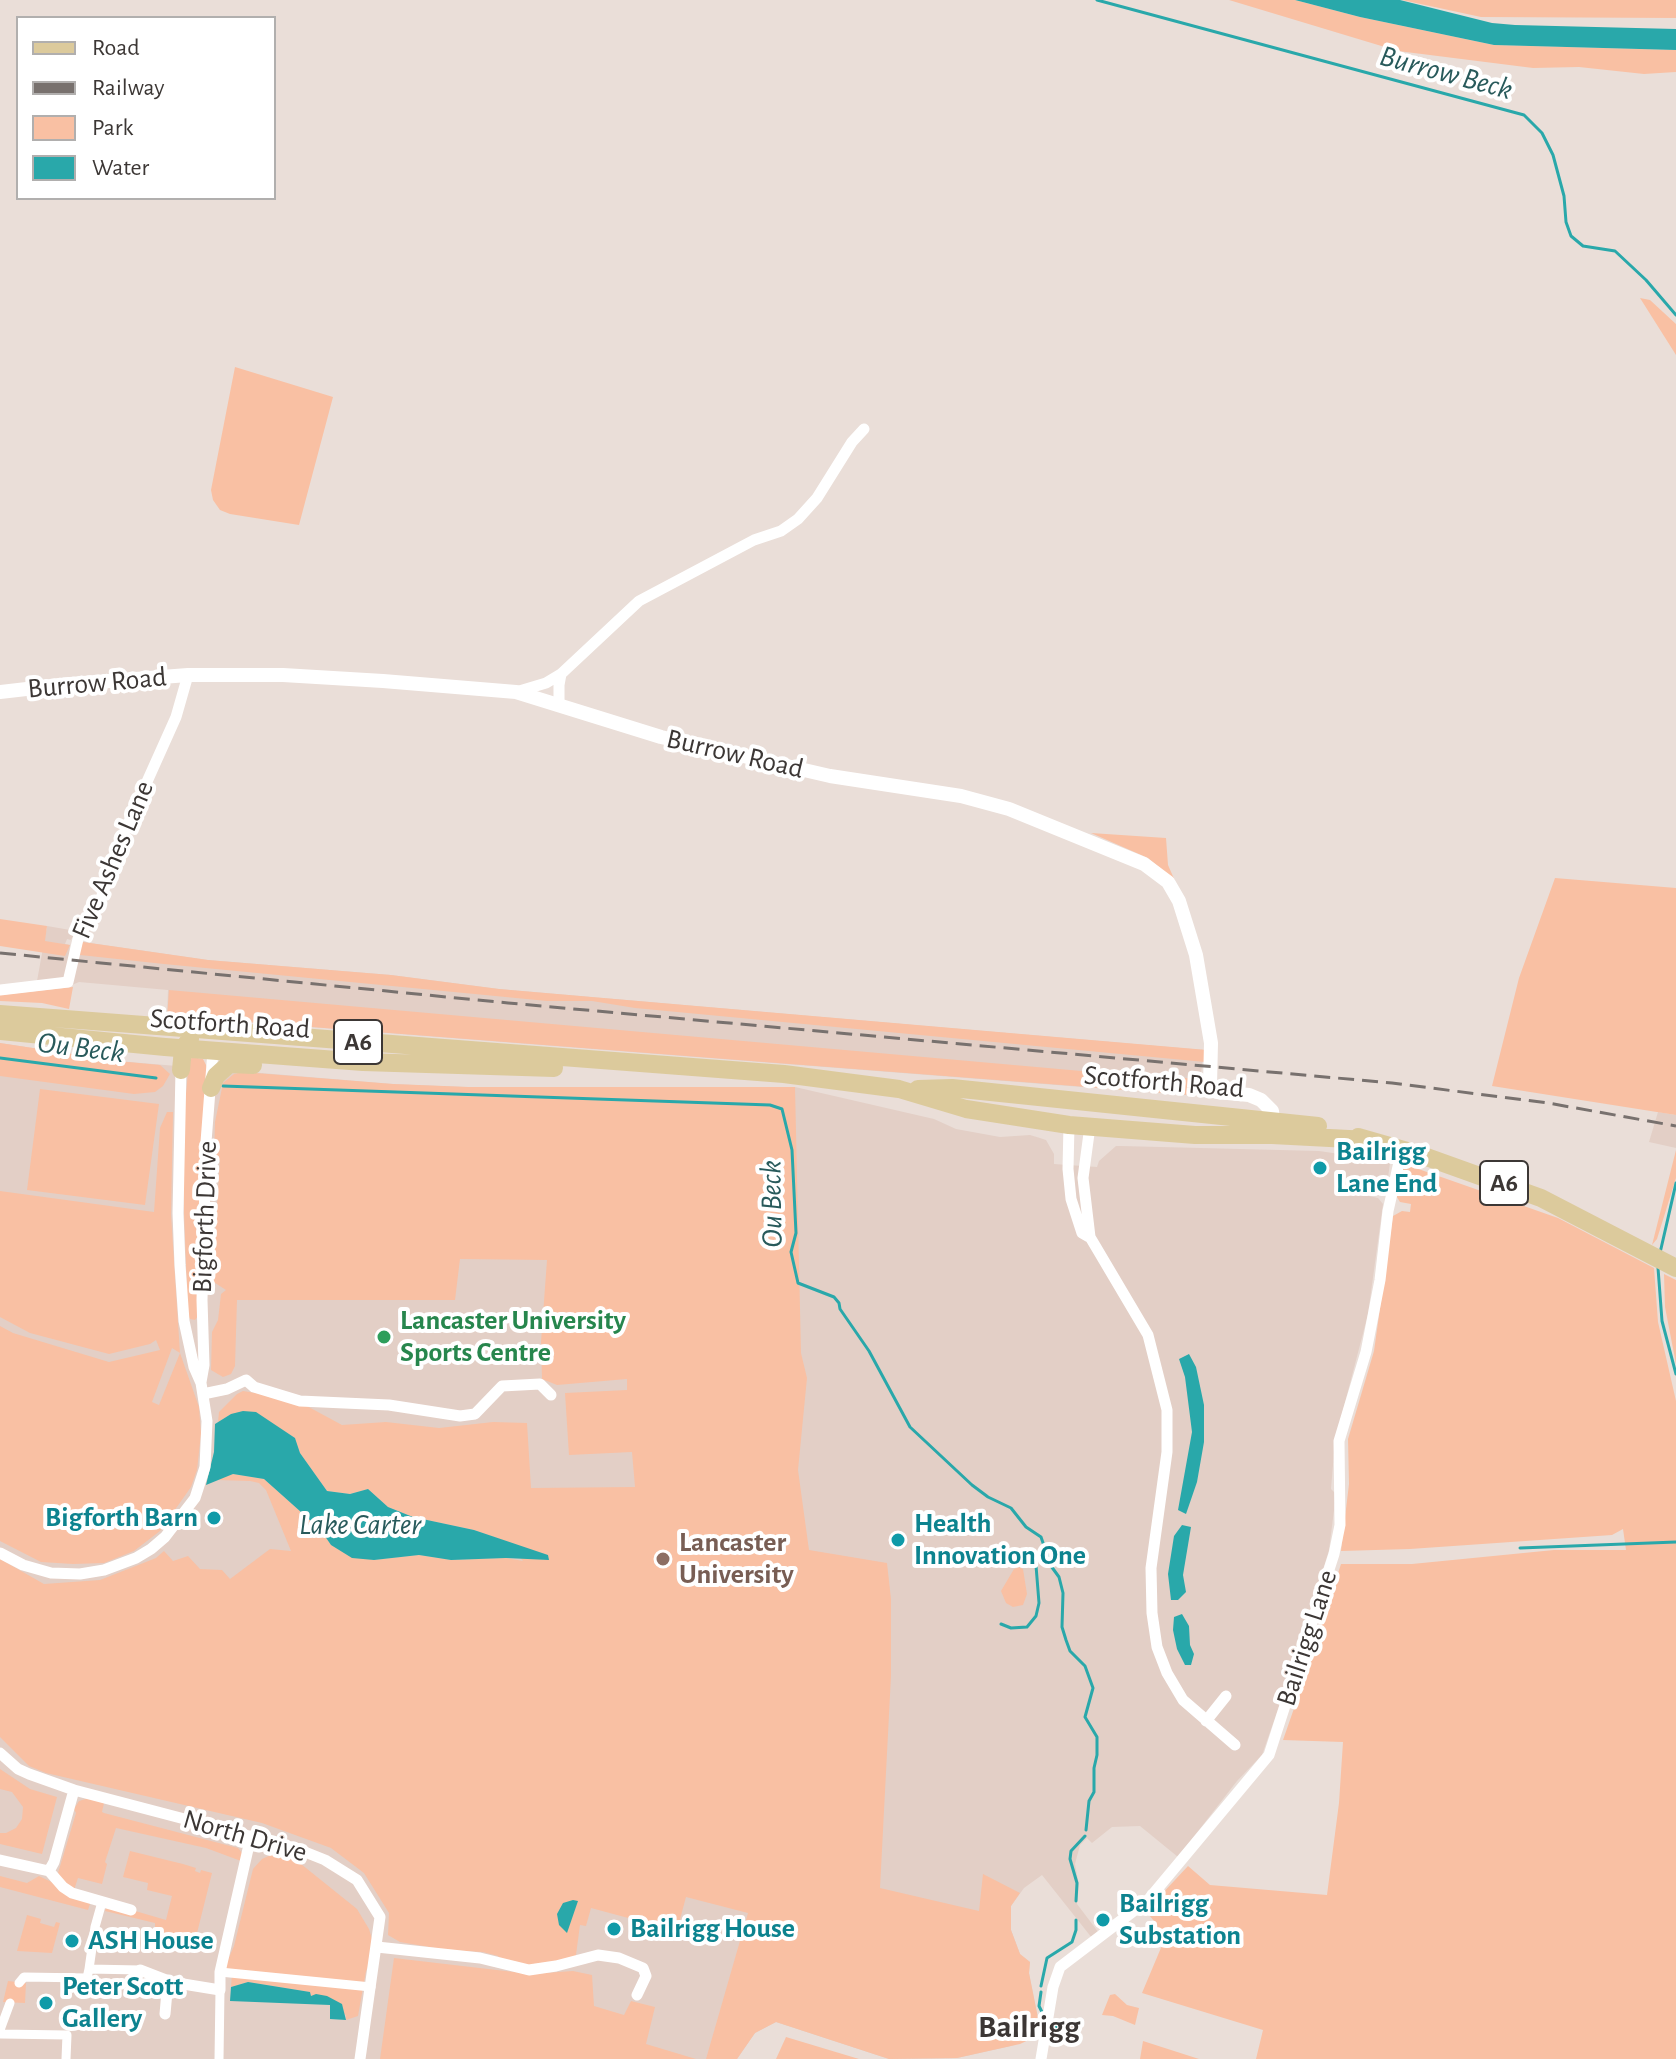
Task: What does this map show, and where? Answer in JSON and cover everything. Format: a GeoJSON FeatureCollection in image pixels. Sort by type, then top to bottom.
{"type":"FeatureCollection","features":[{"type":"Feature","properties":{"kind":"main road","name":"Scotforth Road"},"geometry":{"type":"LineString","coordinates":[[3,1020],[62,1018],[784,1074],[899,1089],[952,1088],[1075,1114],[1090,1126],[1195,1135],[1272,1127]]}},
{"type":"Feature","properties":{"kind":"main road","name":"Scotforth Road"},"geometry":{"type":"LineString","coordinates":[[3,1020],[174,1048],[378,1063],[559,1069],[649,1064]]}},
{"type":"Feature","properties":{"kind":"main road"},"geometry":{"type":"LineString","coordinates":[[181,1070],[174,1048],[201,1031],[213,1051]]}},
{"type":"Feature","properties":{"kind":"main road"},"geometry":{"type":"LineString","coordinates":[[211,1088],[221,1070],[231,1064],[411,1074],[509,1075],[559,1069]]}},
{"type":"Feature","properties":{"kind":"main road","name":"Scotforth Road"},"geometry":{"type":"LineString","coordinates":[[899,1089],[966,1109],[1336,1129],[1541,1198],[1676,1268]]}},
{"type":"Feature","properties":{"kind":"street"},"geometry":{"type":"LineString","coordinates":[[516,692],[546,683],[561,674],[639,601],[754,540],[781,531],[798,519],[817,498],[852,442],[864,429]]}},
{"type":"Feature","properties":{"kind":"street"},"geometry":{"type":"LineString","coordinates":[[559,704],[561,674]]}},
{"type":"Feature","properties":{"kind":"street","name":"Burrow Road"},"geometry":{"type":"LineString","coordinates":[[0,692],[188,675],[355,679],[516,692],[676,741],[830,776],[961,796],[1009,809],[1144,864],[1168,882],[1179,901],[1196,955],[1212,1057],[1210,1081],[1217,1092],[1249,1095],[1261,1100],[1272,1111],[1272,1127]]}},
{"type":"Feature","properties":{"kind":"street","name":"Five Ashes Lane"},"geometry":{"type":"LineString","coordinates":[[0,990],[65,984],[70,978],[72,956],[78,939],[100,901],[124,833],[176,717],[188,675]]}},
{"type":"Feature","properties":{"kind":"street","name":"Bigforth Drive"},"geometry":{"type":"LineString","coordinates":[[0,1553],[40,1571],[80,1574],[120,1565],[151,1549],[185,1514],[195,1498],[208,1440],[202,1388],[203,1230],[213,1051]]}},
{"type":"Feature","properties":{"kind":"street","name":"Bigforth Drive"},"geometry":{"type":"LineString","coordinates":[[181,1070],[180,1265],[186,1330],[202,1388]]}},
{"type":"Feature","properties":{"kind":"street"},"geometry":{"type":"LineString","coordinates":[[1075,1114],[1068,1169],[1071,1199],[1082,1233],[1090,1237]]}},
{"type":"Feature","properties":{"kind":"street"},"geometry":{"type":"LineString","coordinates":[[1090,1126],[1083,1178],[1090,1237],[1148,1335],[1167,1414],[1167,1452],[1151,1568],[1154,1634],[1161,1660],[1183,1700],[1235,1745]]}},
{"type":"Feature","properties":{"kind":"street","name":"Bailrigg Lane"},"geometry":{"type":"LineString","coordinates":[[1041,2059],[1053,1987],[1060,1967],[1148,1900],[1269,1755],[1334,1554],[1340,1525],[1339,1441],[1366,1352],[1380,1280],[1388,1211],[1402,1149]]}},
{"type":"Feature","properties":{"kind":"street"},"geometry":{"type":"LineString","coordinates":[[202,1388],[218,1391],[246,1380],[254,1387],[300,1401],[389,1405],[460,1416],[475,1414],[502,1386],[540,1384],[551,1395]]}},
{"type":"Feature","properties":{"kind":"street"},"geometry":{"type":"LineString","coordinates":[[1206,1721],[1226,1696]]}},
{"type":"Feature","properties":{"kind":"street","name":"North Drive"},"geometry":{"type":"LineString","coordinates":[[0,1753],[18,1769],[29,1774],[74,1790],[251,1836],[325,1860],[357,1880],[380,1917],[360,2059]]}},
{"type":"Feature","properties":{"kind":"street"},"geometry":{"type":"LineString","coordinates":[[49,1871],[74,1790]]}},
{"type":"Feature","properties":{"kind":"street"},"geometry":{"type":"LineString","coordinates":[[219,2059],[220,1972],[251,1836]]}},
{"type":"Feature","properties":{"kind":"street"},"geometry":{"type":"LineString","coordinates":[[0,1860],[49,1871],[72,1893],[131,1910]]}},
{"type":"Feature","properties":{"kind":"street"},"geometry":{"type":"LineString","coordinates":[[19,1983],[24,1977],[87,1978],[102,1902]]}},
{"type":"Feature","properties":{"kind":"street"},"geometry":{"type":"LineString","coordinates":[[377,1947],[480,1958],[529,1970],[598,1955],[619,1958],[643,1968],[646,1976],[637,1995]]}},
{"type":"Feature","properties":{"kind":"street"},"geometry":{"type":"LineString","coordinates":[[89,1969],[140,1970],[168,1980],[220,1990]]}},
{"type":"Feature","properties":{"kind":"street"},"geometry":{"type":"LineString","coordinates":[[220,1972],[371,1987]]}},
{"type":"Feature","properties":{"kind":"street"},"geometry":{"type":"LineString","coordinates":[[165,2014],[168,1980]]}},
{"type":"Feature","properties":{"kind":"street"},"geometry":{"type":"LineString","coordinates":[[10,2003],[0,2032],[67,2035],[66,2059]]}},
{"type":"Feature","properties":{"kind":"shaded area"},"geometry":{"type":"Polygon","coordinates":[[[47,926],[76,931],[65,944],[70,945],[69,955],[77,956],[83,942],[208,960],[391,975],[499,989],[1204,1050],[1198,1096],[167,1018],[168,990],[79,982],[67,987],[74,979],[37,981],[47,926]]]}},
{"type":"Feature","properties":{"kind":"shaded area","name":"Lancaster University"},"geometry":{"type":"Polygon","coordinates":[[[0,1043],[117,1061],[393,1084],[468,1087],[795,1087],[934,1119],[956,1129],[1000,1137],[1030,1135],[1046,1140],[1054,1154],[1054,1164],[1097,1167],[1099,1161],[1116,1146],[1319,1151],[1388,1161],[1387,1185],[1383,1189],[1370,1188],[1369,1196],[1378,1198],[1383,1204],[1368,1314],[1335,1441],[1331,1489],[1336,1494],[1329,1550],[1262,1755],[1237,1781],[1178,1857],[1140,1826],[1112,1827],[1092,1843],[1087,1838],[1080,1845],[1075,1864],[1079,1885],[1077,1904],[1099,1933],[1092,1938],[1042,1875],[1024,1888],[1011,1906],[1011,1930],[1020,1954],[1030,1962],[1029,1973],[1038,2018],[1043,2021],[1035,2037],[1011,2046],[957,2058],[889,2059],[776,2022],[755,2033],[737,2059],[0,2059],[0,1043]]]}},
{"type":"Feature","properties":{"kind":"shaded area"},"geometry":{"type":"Polygon","coordinates":[[[1658,1112],[1676,1115],[1676,1148],[1649,1142],[1658,1112]]]}},
{"type":"Feature","properties":{"kind":"green space"},"geometry":{"type":"Polygon","coordinates":[[[1229,0],[1295,0],[1494,45],[1676,50],[1676,72],[1644,74],[1579,67],[1533,68],[1398,51],[1229,0]]]}},
{"type":"Feature","properties":{"kind":"green space"},"geometry":{"type":"Polygon","coordinates":[[[1402,0],[1676,0],[1676,18],[1481,17],[1402,0]]]}},
{"type":"Feature","properties":{"kind":"green space"},"geometry":{"type":"Polygon","coordinates":[[[1640,298],[1650,300],[1676,324],[1676,355],[1640,298]]]}},
{"type":"Feature","properties":{"kind":"green space"},"geometry":{"type":"Polygon","coordinates":[[[235,367],[333,397],[299,525],[230,514],[220,510],[213,500],[211,490],[235,367]]]}},
{"type":"Feature","properties":{"kind":"green space"},"geometry":{"type":"Polygon","coordinates":[[[1091,833],[1166,838],[1168,865],[1175,881],[1148,858],[1091,833]]]}},
{"type":"Feature","properties":{"kind":"green space"},"geometry":{"type":"Polygon","coordinates":[[[1555,878],[1676,888],[1676,1115],[1492,1086],[1519,978],[1555,878]]]}},
{"type":"Feature","properties":{"kind":"green space"},"geometry":{"type":"Polygon","coordinates":[[[0,919],[47,926],[45,941],[70,945],[65,956],[0,946],[0,919]]]}},
{"type":"Feature","properties":{"kind":"green space"},"geometry":{"type":"Polygon","coordinates":[[[83,942],[208,960],[391,975],[499,989],[1207,1050],[1205,1062],[635,1008],[592,1001],[547,1001],[80,955],[78,950],[83,942]]]}},
{"type":"Feature","properties":{"kind":"green space"},"geometry":{"type":"Polygon","coordinates":[[[73,987],[69,1009],[42,1003],[0,1001],[0,995],[73,987]]]}},
{"type":"Feature","properties":{"kind":"green space"},"geometry":{"type":"Polygon","coordinates":[[[169,990],[1199,1079],[1204,1096],[167,1018],[169,990]]]}},
{"type":"Feature","properties":{"kind":"green space"},"geometry":{"type":"Polygon","coordinates":[[[0,1043],[99,1058],[99,1062],[106,1063],[107,1060],[160,1065],[170,1074],[155,1092],[134,1094],[0,1076],[0,1043]]]}},
{"type":"Feature","properties":{"kind":"green space"},"geometry":{"type":"Polygon","coordinates":[[[192,1057],[203,1059],[207,1067],[198,1233],[198,1316],[195,1320],[188,1315],[184,1212],[184,1115],[192,1057]]]}},
{"type":"Feature","properties":{"kind":"green space"},"geometry":{"type":"Polygon","coordinates":[[[243,1072],[468,1087],[795,1087],[801,1353],[807,1378],[798,1470],[809,1550],[887,1563],[891,1599],[891,1676],[880,1888],[979,1911],[983,1874],[1020,1893],[1011,1906],[1011,1930],[1020,1954],[1030,1962],[1029,1973],[1038,2018],[1043,2021],[1042,2029],[1035,2037],[1020,2044],[957,2058],[889,2059],[776,2022],[755,2033],[737,2059],[706,2059],[748,1913],[686,1897],[675,1938],[656,1933],[658,1926],[591,1908],[586,1926],[580,1925],[575,1962],[556,1966],[505,1966],[498,1956],[483,1952],[400,1942],[388,1935],[389,1913],[364,1873],[331,1848],[262,1823],[46,1773],[29,1766],[0,1737],[0,1559],[44,1584],[100,1580],[156,1558],[164,1551],[173,1561],[188,1556],[200,1569],[222,1570],[230,1579],[270,1549],[291,1551],[266,1490],[259,1483],[250,1481],[217,1480],[221,1477],[233,1474],[264,1479],[320,1529],[331,1545],[374,1560],[419,1555],[451,1560],[506,1558],[523,1561],[505,1541],[474,1530],[413,1517],[388,1507],[368,1489],[350,1494],[327,1491],[300,1453],[295,1438],[256,1413],[231,1414],[218,1422],[219,1412],[243,1391],[305,1405],[342,1425],[386,1422],[439,1428],[493,1422],[527,1423],[531,1488],[635,1487],[632,1452],[569,1455],[565,1393],[627,1390],[627,1379],[557,1385],[542,1379],[541,1342],[547,1260],[460,1259],[455,1300],[237,1300],[235,1366],[231,1374],[223,1377],[211,1370],[212,1332],[218,1320],[221,1294],[226,1290],[212,1281],[220,1161],[214,1157],[215,1122],[223,1083],[234,1074],[243,1072]]]}},
{"type":"Feature","properties":{"kind":"green space"},"geometry":{"type":"Polygon","coordinates":[[[40,1089],[159,1104],[145,1205],[27,1190],[40,1089]]]}},
{"type":"Feature","properties":{"kind":"green space"},"geometry":{"type":"Polygon","coordinates":[[[167,1112],[173,1112],[171,1215],[180,1353],[199,1407],[201,1434],[197,1470],[191,1487],[160,1531],[134,1551],[104,1563],[41,1562],[0,1541],[0,1326],[13,1333],[109,1362],[160,1350],[156,1340],[109,1354],[30,1333],[0,1317],[0,1191],[154,1212],[160,1128],[167,1112]],[[172,1348],[152,1402],[159,1405],[180,1353],[172,1348]]]}},
{"type":"Feature","properties":{"kind":"green space"},"geometry":{"type":"Polygon","coordinates":[[[1676,1150],[1676,1178],[1657,1239],[1652,1245],[1676,1150]]]}},
{"type":"Feature","properties":{"kind":"green space"},"geometry":{"type":"Polygon","coordinates":[[[1407,1165],[1558,1218],[1654,1268],[1658,1322],[1676,1401],[1676,2059],[1256,2059],[1263,2030],[1142,1993],[1163,1943],[1157,1925],[1146,1911],[1188,1866],[1210,1885],[1327,1895],[1343,1742],[1283,1740],[1313,1654],[1318,1653],[1320,1645],[1316,1642],[1341,1564],[1412,1564],[1554,1550],[1626,1550],[1623,1529],[1612,1535],[1341,1551],[1349,1484],[1348,1439],[1374,1351],[1393,1216],[1402,1211],[1410,1212],[1411,1204],[1400,1202],[1395,1194],[1402,1169],[1407,1165]]]}},
{"type":"Feature","properties":{"kind":"green space"},"geometry":{"type":"Polygon","coordinates":[[[1664,1274],[1676,1280],[1676,1364],[1665,1307],[1664,1274]]]}},
{"type":"Feature","properties":{"kind":"green space"},"geometry":{"type":"Polygon","coordinates":[[[1014,1569],[1023,1569],[1027,1594],[1023,1605],[1013,1607],[1006,1603],[1001,1591],[1014,1569]]]}},
{"type":"Feature","properties":{"kind":"green space"},"geometry":{"type":"Polygon","coordinates":[[[0,1769],[30,1789],[57,1797],[42,1854],[0,1844],[0,1833],[16,1828],[22,1819],[23,1807],[12,1792],[0,1789],[0,1769]]]}},
{"type":"Feature","properties":{"kind":"green space"},"geometry":{"type":"Polygon","coordinates":[[[89,1798],[104,1803],[104,1813],[238,1848],[243,1854],[241,1861],[206,1848],[116,1828],[105,1862],[102,1884],[78,1878],[74,1890],[65,1884],[58,1873],[76,1813],[74,1809],[79,1801],[89,1798]]]}},
{"type":"Feature","properties":{"kind":"green space"},"geometry":{"type":"Polygon","coordinates":[[[130,1851],[196,1868],[195,1871],[200,1873],[201,1870],[212,1873],[194,1945],[155,1944],[155,1923],[105,1911],[108,1903],[166,1920],[172,1896],[147,1890],[148,1883],[123,1877],[130,1851]]]}},
{"type":"Feature","properties":{"kind":"green space"},"geometry":{"type":"Polygon","coordinates":[[[273,1854],[291,1857],[301,1864],[357,1909],[369,1929],[373,1942],[371,1961],[366,1971],[358,2016],[346,2020],[346,2015],[316,1995],[311,1996],[310,1992],[248,1982],[231,1987],[232,1973],[224,1969],[234,1946],[253,1869],[262,1859],[273,1854]]]}},
{"type":"Feature","properties":{"kind":"green space"},"geometry":{"type":"Polygon","coordinates":[[[0,1876],[27,1883],[39,1876],[91,1901],[88,1910],[0,1887],[0,1876]]]}},
{"type":"Feature","properties":{"kind":"green space"},"geometry":{"type":"Polygon","coordinates":[[[27,1915],[54,1927],[56,1922],[60,1923],[52,1953],[17,1951],[27,1915]]]}},
{"type":"Feature","properties":{"kind":"green space"},"geometry":{"type":"Polygon","coordinates":[[[394,1958],[531,1974],[573,1971],[592,1975],[594,2006],[624,2015],[631,2001],[655,2007],[646,2044],[696,2059],[380,2059],[394,1958]]]}},
{"type":"Feature","properties":{"kind":"green space"},"geometry":{"type":"Polygon","coordinates":[[[8,1981],[26,1983],[25,2003],[3,2002],[8,1981]]]}},
{"type":"Feature","properties":{"kind":"green space"},"geometry":{"type":"Polygon","coordinates":[[[1115,1994],[1127,2005],[1139,2008],[1135,2025],[1102,2015],[1110,1995],[1115,1994]]]}},
{"type":"Feature","properties":{"kind":"green space"},"geometry":{"type":"Polygon","coordinates":[[[786,2037],[859,2059],[776,2059],[786,2037]]]}},
{"type":"Feature","properties":{"kind":"green space"},"geometry":{"type":"Polygon","coordinates":[[[1143,2041],[1199,2059],[1140,2059],[1143,2041]]]}},
{"type":"Feature","properties":{"kind":"water"},"geometry":{"type":"Polygon","coordinates":[[[1295,0],[1400,0],[1492,23],[1515,25],[1676,29],[1676,50],[1494,45],[1295,0]]]}},
{"type":"Feature","properties":{"kind":"water"},"geometry":{"type":"Polygon","coordinates":[[[1189,1354],[1196,1367],[1204,1405],[1204,1442],[1197,1482],[1186,1514],[1178,1510],[1192,1432],[1185,1377],[1179,1359],[1189,1354]]]}},
{"type":"Feature","properties":{"kind":"water","name":"Lake Carter"},"geometry":{"type":"Polygon","coordinates":[[[243,1411],[256,1412],[295,1438],[300,1453],[327,1491],[350,1494],[368,1489],[388,1507],[413,1517],[474,1530],[548,1555],[549,1560],[451,1560],[419,1555],[374,1560],[352,1558],[331,1545],[320,1529],[264,1479],[233,1474],[206,1485],[214,1452],[215,1424],[243,1411]]]}},
{"type":"Feature","properties":{"kind":"water"},"geometry":{"type":"Polygon","coordinates":[[[1182,1525],[1191,1527],[1183,1575],[1186,1592],[1178,1600],[1171,1600],[1168,1574],[1174,1536],[1182,1525]]]}},
{"type":"Feature","properties":{"kind":"water"},"geometry":{"type":"Polygon","coordinates":[[[1182,1614],[1189,1626],[1194,1654],[1191,1665],[1185,1665],[1173,1630],[1174,1617],[1182,1614]]]}},
{"type":"Feature","properties":{"kind":"water"},"geometry":{"type":"Polygon","coordinates":[[[578,1901],[567,1933],[559,1925],[557,1914],[563,1903],[578,1901]]]}},
{"type":"Feature","properties":{"kind":"water"},"geometry":{"type":"Polygon","coordinates":[[[248,1982],[310,1992],[311,1996],[327,1996],[342,2004],[346,2020],[330,2019],[330,2005],[230,2001],[231,1987],[248,1982]]]}},
{"type":"Feature","properties":{"kind":"waterway","name":"Burrow Beck"},"geometry":{"type":"LineString","coordinates":[[1097,0],[1524,115],[1542,133],[1553,155],[1571,236],[1583,246],[1615,251],[1646,280],[1676,315]]}},
{"type":"Feature","properties":{"kind":"waterway","name":"Ou Beck"},"geometry":{"type":"LineString","coordinates":[[0,1058],[156,1078]]}},
{"type":"Feature","properties":{"kind":"waterway","name":"Ou Beck"},"geometry":{"type":"LineString","coordinates":[[223,1086],[770,1105],[782,1109],[792,1150],[796,1233],[791,1252],[798,1283],[834,1297],[869,1351],[910,1427],[972,1485],[1011,1508],[1026,1527],[1041,1537],[1051,1566],[1059,1577],[1063,1593],[1062,1627],[1070,1651],[1085,1666],[1093,1688],[1085,1717],[1097,1737],[1097,1755],[1094,1792],[1089,1801],[1086,1830]]}},
{"type":"Feature","properties":{"kind":"waterway","name":"Burrow Beck"},"geometry":{"type":"LineString","coordinates":[[1660,1253],[1676,1183]]}},
{"type":"Feature","properties":{"kind":"waterway","name":"Burrow Beck"},"geometry":{"type":"LineString","coordinates":[[1658,1268],[1662,1321],[1676,1374]]}},
{"type":"Feature","properties":{"kind":"waterway"},"geometry":{"type":"LineString","coordinates":[[1520,1548],[1676,1542]]}},
{"type":"Feature","properties":{"kind":"waterway"},"geometry":{"type":"LineString","coordinates":[[1001,1624],[1011,1628],[1027,1627],[1036,1616],[1039,1603],[1035,1553]]}},
{"type":"Feature","properties":{"kind":"waterway","name":"Ou Beck"},"geometry":{"type":"LineString","coordinates":[[1076,1901],[1077,1883],[1070,1859],[1071,1851],[1085,1836]]}},
{"type":"Feature","properties":{"kind":"waterway","name":"Ou Beck"},"geometry":{"type":"LineString","coordinates":[[1041,1986],[1047,1958],[1072,1942],[1076,1920]]}},
{"type":"Feature","properties":{"kind":"waterway","name":"Ou Beck"},"geometry":{"type":"LineString","coordinates":[[1041,1992],[1039,2006],[1044,2016]]}},
{"type":"Feature","properties":{"kind":"waterway","name":"Ou Beck"},"geometry":{"type":"LineString","coordinates":[[1055,2024],[1059,2039]]}},
{"type":"Feature","properties":{"kind":"railway"},"geometry":{"type":"LineString","coordinates":[[0,953],[508,1003],[1392,1083],[1548,1103],[1676,1126]]}},
{"type":"Feature","properties":{"kind":"place","name":"Bailrigg Lane End"},"geometry":{"type":"Point","coordinates":[1320,1168]}},
{"type":"Feature","properties":{"kind":"place","name":"Lancaster University Sports Centre"},"geometry":{"type":"Point","coordinates":[384,1337]}},
{"type":"Feature","properties":{"kind":"place","name":"Bigforth Barn"},"geometry":{"type":"Point","coordinates":[214,1518]}},
{"type":"Feature","properties":{"kind":"place","name":"Health Innovation One"},"geometry":{"type":"Point","coordinates":[898,1540]}},
{"type":"Feature","properties":{"kind":"place","name":"Lancaster University"},"geometry":{"type":"Point","coordinates":[663,1559]}},
{"type":"Feature","properties":{"kind":"place","name":"Bailrigg Substation"},"geometry":{"type":"Point","coordinates":[1103,1920]}},
{"type":"Feature","properties":{"kind":"place","name":"Bailrigg House"},"geometry":{"type":"Point","coordinates":[614,1929]}},
{"type":"Feature","properties":{"kind":"place","name":"ASH House"},"geometry":{"type":"Point","coordinates":[72,1941]}},
{"type":"Feature","properties":{"kind":"place","name":"Peter Scott Gallery"},"geometry":{"type":"Point","coordinates":[46,2003]}},
{"type":"Feature","properties":{"kind":"district","name":"Bailrigg"},"geometry":{"type":"Point","coordinates":[1029,2027]}}]}
